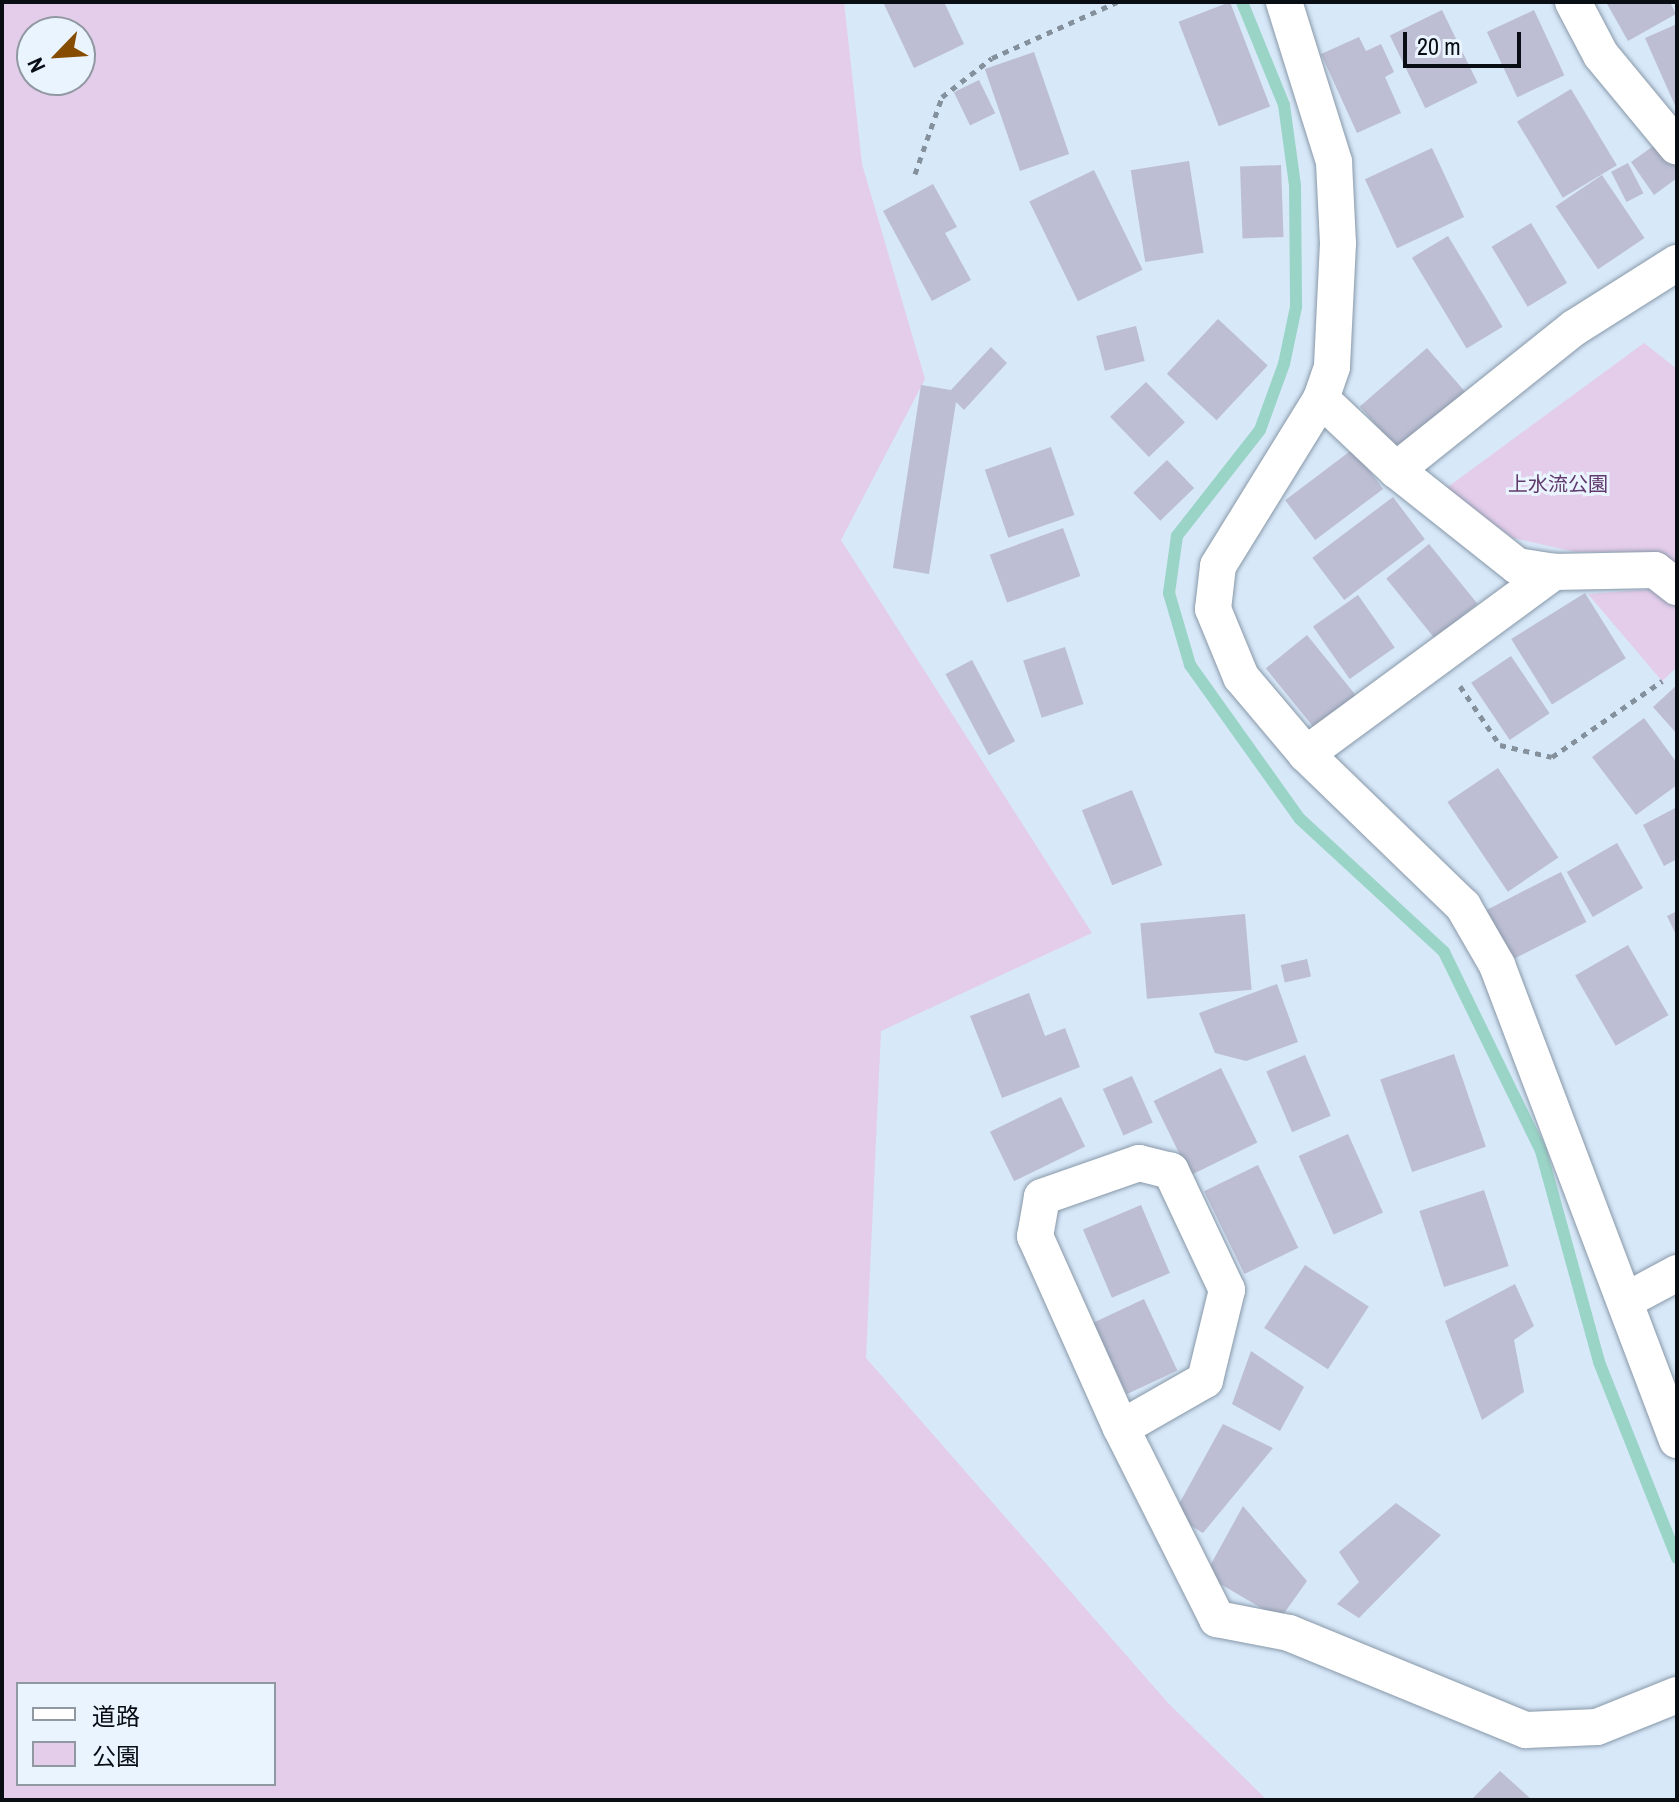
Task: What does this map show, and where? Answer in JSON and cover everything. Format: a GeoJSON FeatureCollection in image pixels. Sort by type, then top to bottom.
{"type":"FeatureCollection","features":[{"type":"Feature","properties":{"kind":"street"},"geometry":{"type":"LineString","coordinates":[[1284,2],[1334,162],[1338,243],[1332,367],[1321,399],[1218,566],[1213,609],[1241,677],[1306,754],[1463,906],[1497,965],[1677,1440]]}},
{"type":"Feature","properties":{"kind":"street"},"geometry":{"type":"LineString","coordinates":[[1573,2],[1601,55],[1677,147]]}},
{"type":"Feature","properties":{"kind":"street"},"geometry":{"type":"LineString","coordinates":[[1396,470],[1574,328],[1677,263]]}},
{"type":"Feature","properties":{"kind":"street"},"geometry":{"type":"LineString","coordinates":[[1321,399],[1396,470],[1517,566],[1554,572],[1655,570],[1677,587]]}},
{"type":"Feature","properties":{"kind":"street"},"geometry":{"type":"LineString","coordinates":[[1306,754],[1554,572]]}},
{"type":"Feature","properties":{"kind":"street"},"geometry":{"type":"LineString","coordinates":[[1121,1428],[1205,1380],[1227,1290],[1171,1171],[1139,1163],[1042,1197],[1035,1236],[1121,1428],[1217,1619],[1289,1633],[1526,1730],[1597,1727],[1677,1695]]}},
{"type":"Feature","properties":{"kind":"street"},"geometry":{"type":"LineString","coordinates":[[1625,1301],[1677,1273]]}},
{"type":"Feature","properties":{"kind":"path"},"geometry":{"type":"LineString","coordinates":[[915,174],[942,97],[992,58],[1117,2]]}},
{"type":"Feature","properties":{"kind":"path"},"geometry":{"type":"LineString","coordinates":[[1439,656],[1500,745],[1552,757],[1662,681]]}},
{"type":"Feature","properties":{"kind":"green space"},"geometry":{"type":"Polygon","coordinates":[[[2,2],[844,2],[862,164],[925,379],[841,540],[1092,933],[881,1031],[866,1358],[1168,1703],[1267,1800],[2,1800],[2,2]]]}},
{"type":"Feature","properties":{"kind":"green space","name":"上水流公園"},"geometry":{"type":"Polygon","coordinates":[[[1644,343],[1677,369],[1677,569],[1656,552],[1576,552],[1513,538],[1445,489],[1644,343]]]}},
{"type":"Feature","properties":{"kind":"green space"},"geometry":{"type":"Polygon","coordinates":[[[1669,588],[1677,595],[1677,667],[1662,681],[1588,594],[1669,588]]]}},
{"type":"Feature","properties":{"kind":"building"},"geometry":{"type":"Polygon","coordinates":[[[883,2],[944,2],[964,44],[914,68],[883,2]]]}},
{"type":"Feature","properties":{"kind":"building"},"geometry":{"type":"Polygon","coordinates":[[[1230,2],[1270,107],[1219,126],[1179,22],[1230,2]]]}},
{"type":"Feature","properties":{"kind":"building"},"geometry":{"type":"Polygon","coordinates":[[[1606,2],[1670,2],[1676,14],[1628,41],[1606,2]]]}},
{"type":"Feature","properties":{"kind":"building"},"geometry":{"type":"Polygon","coordinates":[[[1442,10],[1478,83],[1425,108],[1390,35],[1442,10]]]}},
{"type":"Feature","properties":{"kind":"building"},"geometry":{"type":"Polygon","coordinates":[[[1534,10],[1564,75],[1517,97],[1487,32],[1534,10]]]}},
{"type":"Feature","properties":{"kind":"building"},"geometry":{"type":"Polygon","coordinates":[[[1677,24],[1677,110],[1645,38],[1677,24]]]}},
{"type":"Feature","properties":{"kind":"building"},"geometry":{"type":"Polygon","coordinates":[[[1359,37],[1366,51],[1381,44],[1394,72],[1385,77],[1401,113],[1357,133],[1321,54],[1359,37]]]}},
{"type":"Feature","properties":{"kind":"building"},"geometry":{"type":"Polygon","coordinates":[[[1034,52],[1069,154],[1020,171],[985,69],[1034,52]]]}},
{"type":"Feature","properties":{"kind":"building"},"geometry":{"type":"Polygon","coordinates":[[[979,80],[995,113],[970,126],[954,92],[979,80]]]}},
{"type":"Feature","properties":{"kind":"building"},"geometry":{"type":"Polygon","coordinates":[[[1571,89],[1617,165],[1563,198],[1517,121],[1571,89]]]}},
{"type":"Feature","properties":{"kind":"building"},"geometry":{"type":"Polygon","coordinates":[[[1663,139],[1677,159],[1677,178],[1654,195],[1631,162],[1663,139]]]}},
{"type":"Feature","properties":{"kind":"building"},"geometry":{"type":"Polygon","coordinates":[[[1432,148],[1464,217],[1397,248],[1365,179],[1432,148]]]}},
{"type":"Feature","properties":{"kind":"building"},"geometry":{"type":"Polygon","coordinates":[[[1189,161],[1204,253],[1145,262],[1131,170],[1189,161]]]}},
{"type":"Feature","properties":{"kind":"building"},"geometry":{"type":"Polygon","coordinates":[[[1628,163],[1643,193],[1627,202],[1611,172],[1628,163]]]}},
{"type":"Feature","properties":{"kind":"building"},"geometry":{"type":"Polygon","coordinates":[[[1281,165],[1284,237],[1243,238],[1240,166],[1281,165]]]}},
{"type":"Feature","properties":{"kind":"building"},"geometry":{"type":"Polygon","coordinates":[[[1094,170],[1143,270],[1078,301],[1029,202],[1094,170]]]}},
{"type":"Feature","properties":{"kind":"building"},"geometry":{"type":"Polygon","coordinates":[[[1602,175],[1644,238],[1598,269],[1556,206],[1602,175]]]}},
{"type":"Feature","properties":{"kind":"building"},"geometry":{"type":"Polygon","coordinates":[[[933,184],[957,227],[945,233],[971,280],[932,301],[883,211],[933,184]]]}},
{"type":"Feature","properties":{"kind":"building"},"geometry":{"type":"Polygon","coordinates":[[[1531,223],[1567,283],[1528,307],[1492,247],[1531,223]]]}},
{"type":"Feature","properties":{"kind":"building"},"geometry":{"type":"Polygon","coordinates":[[[1448,236],[1503,327],[1467,348],[1412,258],[1448,236]]]}},
{"type":"Feature","properties":{"kind":"building"},"geometry":{"type":"Polygon","coordinates":[[[1218,319],[1268,365],[1217,420],[1167,374],[1218,319]]]}},
{"type":"Feature","properties":{"kind":"building"},"geometry":{"type":"Polygon","coordinates":[[[1136,326],[1145,361],[1105,371],[1096,336],[1136,326]]]}},
{"type":"Feature","properties":{"kind":"building"},"geometry":{"type":"Polygon","coordinates":[[[991,347],[1007,363],[964,410],[956,402],[929,574],[893,568],[921,385],[951,390],[991,347]]]}},
{"type":"Feature","properties":{"kind":"building"},"geometry":{"type":"Polygon","coordinates":[[[1427,348],[1469,396],[1402,455],[1360,406],[1427,348]]]}},
{"type":"Feature","properties":{"kind":"building"},"geometry":{"type":"Polygon","coordinates":[[[1146,382],[1185,422],[1149,457],[1110,417],[1146,382]]]}},
{"type":"Feature","properties":{"kind":"building"},"geometry":{"type":"Polygon","coordinates":[[[1051,447],[1074,515],[1008,538],[985,470],[1051,447]]]}},
{"type":"Feature","properties":{"kind":"building"},"geometry":{"type":"Polygon","coordinates":[[[1353,449],[1383,489],[1315,540],[1285,500],[1353,449]]]}},
{"type":"Feature","properties":{"kind":"building"},"geometry":{"type":"Polygon","coordinates":[[[1167,460],[1194,488],[1160,521],[1133,493],[1167,460]]]}},
{"type":"Feature","properties":{"kind":"building"},"geometry":{"type":"Polygon","coordinates":[[[1393,497],[1425,539],[1344,600],[1312,558],[1393,497]]]}},
{"type":"Feature","properties":{"kind":"building"},"geometry":{"type":"Polygon","coordinates":[[[1063,528],[1080,576],[1007,603],[990,555],[1063,528]]]}},
{"type":"Feature","properties":{"kind":"building"},"geometry":{"type":"Polygon","coordinates":[[[1429,544],[1477,604],[1435,638],[1386,579],[1429,544]]]}},
{"type":"Feature","properties":{"kind":"building"},"geometry":{"type":"Polygon","coordinates":[[[1585,593],[1626,658],[1552,704],[1511,639],[1585,593]]]}},
{"type":"Feature","properties":{"kind":"building"},"geometry":{"type":"Polygon","coordinates":[[[1358,595],[1395,647],[1350,679],[1313,627],[1358,595]]]}},
{"type":"Feature","properties":{"kind":"building"},"geometry":{"type":"Polygon","coordinates":[[[1307,635],[1359,699],[1317,732],[1266,668],[1307,635]]]}},
{"type":"Feature","properties":{"kind":"building"},"geometry":{"type":"Polygon","coordinates":[[[1065,647],[1084,704],[1042,718],[1023,661],[1065,647]]]}},
{"type":"Feature","properties":{"kind":"building"},"geometry":{"type":"Polygon","coordinates":[[[1511,656],[1550,713],[1510,740],[1471,683],[1511,656]]]}},
{"type":"Feature","properties":{"kind":"building"},"geometry":{"type":"Polygon","coordinates":[[[972,660],[1015,741],[989,755],[946,674],[972,660]]]}},
{"type":"Feature","properties":{"kind":"building"},"geometry":{"type":"Polygon","coordinates":[[[1677,685],[1677,734],[1653,707],[1677,685]]]}},
{"type":"Feature","properties":{"kind":"building"},"geometry":{"type":"Polygon","coordinates":[[[1644,718],[1677,763],[1677,785],[1636,815],[1592,757],[1644,718]]]}},
{"type":"Feature","properties":{"kind":"building"},"geometry":{"type":"Polygon","coordinates":[[[1498,768],[1558,858],[1508,892],[1447,802],[1498,768]]]}},
{"type":"Feature","properties":{"kind":"building"},"geometry":{"type":"Polygon","coordinates":[[[1132,790],[1162,865],[1112,885],[1082,810],[1132,790]]]}},
{"type":"Feature","properties":{"kind":"building"},"geometry":{"type":"Polygon","coordinates":[[[1677,807],[1677,859],[1664,866],[1643,825],[1677,807]]]}},
{"type":"Feature","properties":{"kind":"building"},"geometry":{"type":"Polygon","coordinates":[[[1617,843],[1643,888],[1593,917],[1567,872],[1617,843]]]}},
{"type":"Feature","properties":{"kind":"building"},"geometry":{"type":"Polygon","coordinates":[[[1561,872],[1586,922],[1507,962],[1482,912],[1561,872]]]}},
{"type":"Feature","properties":{"kind":"building"},"geometry":{"type":"Polygon","coordinates":[[[1677,911],[1677,937],[1667,916],[1677,911]]]}},
{"type":"Feature","properties":{"kind":"building"},"geometry":{"type":"Polygon","coordinates":[[[1245,914],[1252,990],[1147,999],[1140,923],[1245,914]]]}},
{"type":"Feature","properties":{"kind":"building"},"geometry":{"type":"Polygon","coordinates":[[[1628,945],[1668,1015],[1616,1046],[1575,976],[1628,945]]]}},
{"type":"Feature","properties":{"kind":"building"},"geometry":{"type":"Polygon","coordinates":[[[1307,959],[1311,977],[1285,983],[1281,965],[1307,959]]]}},
{"type":"Feature","properties":{"kind":"building"},"geometry":{"type":"Polygon","coordinates":[[[1277,984],[1298,1042],[1246,1061],[1215,1053],[1199,1013],[1277,984]]]}},
{"type":"Feature","properties":{"kind":"building"},"geometry":{"type":"Polygon","coordinates":[[[1029,993],[1045,1036],[1065,1028],[1080,1067],[1002,1098],[970,1016],[1029,993]]]}},
{"type":"Feature","properties":{"kind":"building"},"geometry":{"type":"Polygon","coordinates":[[[1454,1054],[1486,1147],[1412,1172],[1380,1079],[1454,1054]]]}},
{"type":"Feature","properties":{"kind":"building"},"geometry":{"type":"Polygon","coordinates":[[[1305,1055],[1331,1116],[1292,1132],[1266,1071],[1305,1055]]]}},
{"type":"Feature","properties":{"kind":"building"},"geometry":{"type":"Polygon","coordinates":[[[1221,1068],[1257,1143],[1190,1175],[1154,1101],[1221,1068]]]}},
{"type":"Feature","properties":{"kind":"building"},"geometry":{"type":"Polygon","coordinates":[[[1132,1076],[1153,1123],[1124,1136],[1103,1089],[1132,1076]]]}},
{"type":"Feature","properties":{"kind":"building"},"geometry":{"type":"Polygon","coordinates":[[[1061,1097],[1085,1146],[1014,1181],[990,1132],[1061,1097]]]}},
{"type":"Feature","properties":{"kind":"building"},"geometry":{"type":"Polygon","coordinates":[[[1348,1134],[1383,1213],[1334,1235],[1299,1156],[1348,1134]]]}},
{"type":"Feature","properties":{"kind":"building"},"geometry":{"type":"Polygon","coordinates":[[[1258,1165],[1298,1248],[1244,1274],[1204,1191],[1258,1165]]]}},
{"type":"Feature","properties":{"kind":"building"},"geometry":{"type":"Polygon","coordinates":[[[1484,1190],[1509,1266],[1444,1287],[1419,1211],[1484,1190]]]}},
{"type":"Feature","properties":{"kind":"building"},"geometry":{"type":"Polygon","coordinates":[[[1141,1205],[1170,1273],[1112,1298],[1083,1230],[1141,1205]]]}},
{"type":"Feature","properties":{"kind":"building"},"geometry":{"type":"Polygon","coordinates":[[[1305,1265],[1369,1306],[1328,1369],[1264,1328],[1305,1265]]]}},
{"type":"Feature","properties":{"kind":"building"},"geometry":{"type":"Polygon","coordinates":[[[1515,1284],[1534,1326],[1514,1340],[1524,1392],[1482,1420],[1445,1321],[1515,1284]]]}},
{"type":"Feature","properties":{"kind":"building"},"geometry":{"type":"Polygon","coordinates":[[[1144,1299],[1177,1371],[1127,1394],[1093,1323],[1144,1299]]]}},
{"type":"Feature","properties":{"kind":"building"},"geometry":{"type":"Polygon","coordinates":[[[1251,1351],[1304,1387],[1280,1431],[1232,1404],[1251,1351]]]}},
{"type":"Feature","properties":{"kind":"building"},"geometry":{"type":"Polygon","coordinates":[[[1223,1424],[1273,1448],[1203,1533],[1173,1515],[1223,1424]]]}},
{"type":"Feature","properties":{"kind":"building"},"geometry":{"type":"Polygon","coordinates":[[[1396,1503],[1441,1535],[1359,1618],[1337,1604],[1359,1582],[1339,1552],[1396,1503]]]}},
{"type":"Feature","properties":{"kind":"building"},"geometry":{"type":"Polygon","coordinates":[[[1243,1506],[1307,1581],[1280,1619],[1205,1575],[1243,1506]]]}},
{"type":"Feature","properties":{"kind":"building"},"geometry":{"type":"Polygon","coordinates":[[[1500,1771],[1532,1800],[1471,1800],[1500,1771]]]}},
{"type":"Feature","properties":{"kind":"waterway"},"geometry":{"type":"LineString","coordinates":[[1242,2],[1284,105],[1295,185],[1296,307],[1284,364],[1260,430],[1177,536],[1169,593],[1190,665],[1300,819],[1444,952],[1541,1151],[1599,1362],[1677,1558]]}}]}
